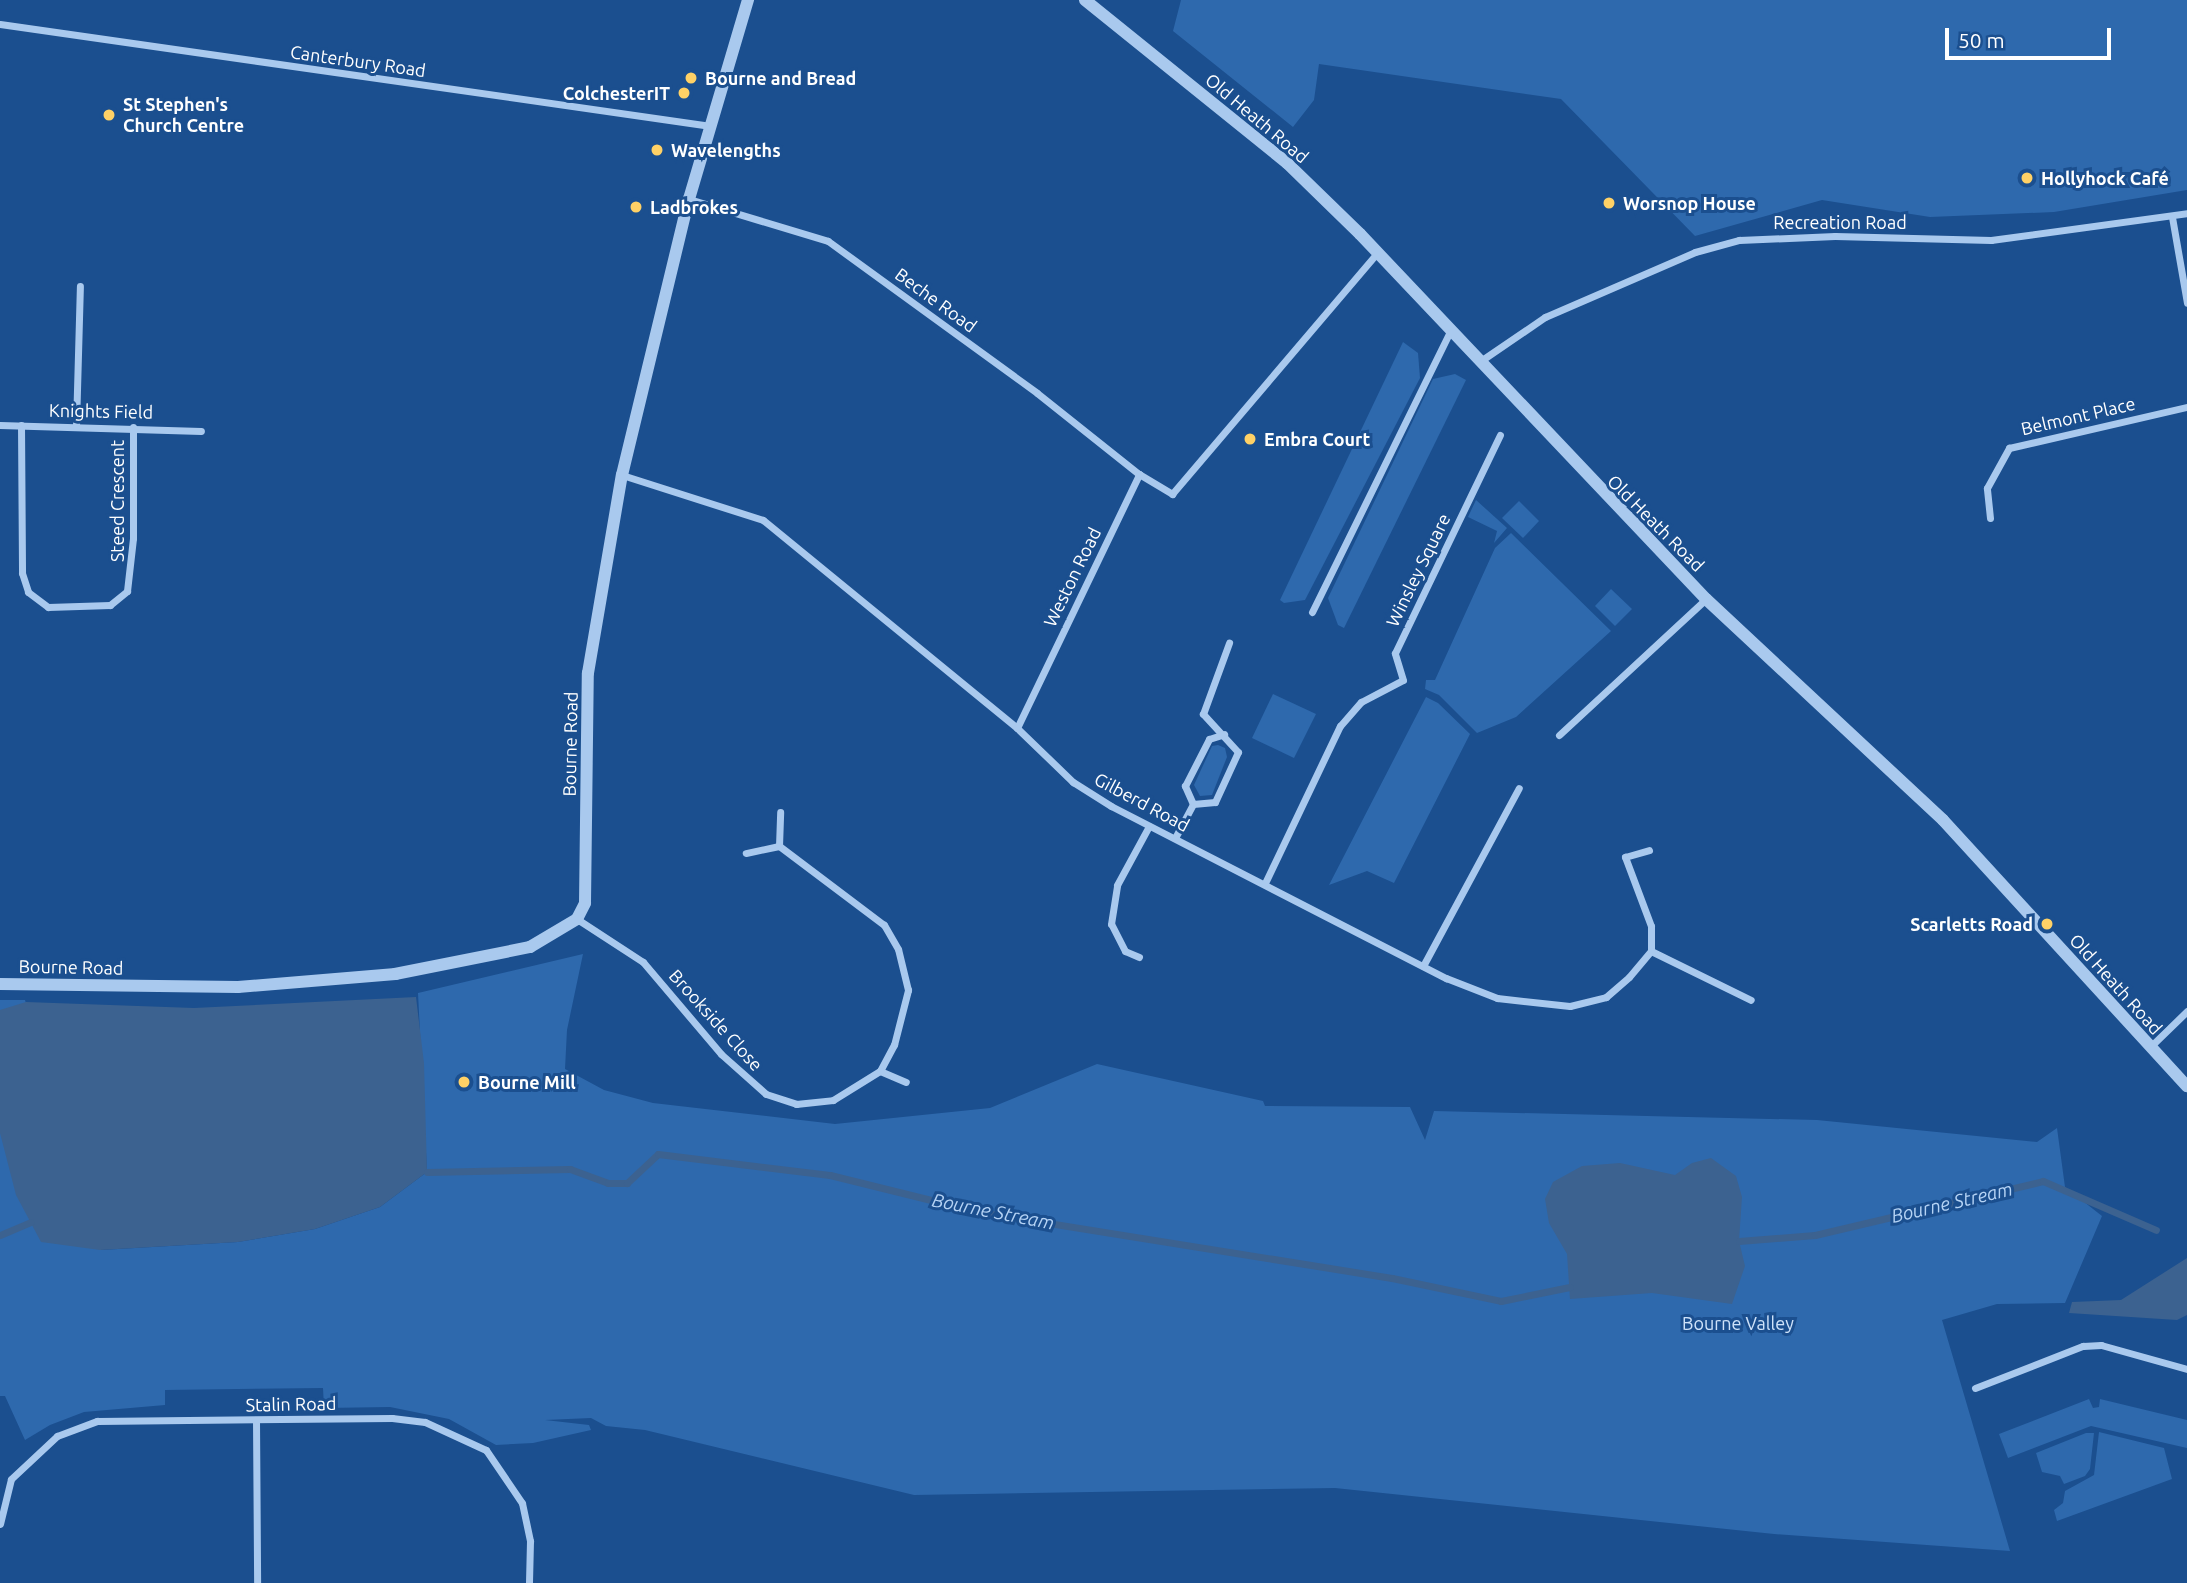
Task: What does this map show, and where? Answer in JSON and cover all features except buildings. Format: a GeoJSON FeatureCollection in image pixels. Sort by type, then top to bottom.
{"type":"FeatureCollection","features":[{"type":"Feature","properties":{"kind":"street","name":"Bourne Road"},"geometry":{"type":"LineString","coordinates":[[0,984],[238,987],[395,974],[530,947],[577,919],[585,904],[589,673],[622,475],[689,199],[748,0]]}},
{"type":"Feature","properties":{"kind":"street","name":"Old Heath Road"},"geometry":{"type":"LineString","coordinates":[[1085,0],[1287,163],[1377,253],[1706,599],[1943,820],[2187,1086]]}},
{"type":"Feature","properties":{"kind":"street","name":"Canterbury Road"},"geometry":{"type":"LineString","coordinates":[[0,24],[711,126]]}},
{"type":"Feature","properties":{"kind":"street","name":"Beche Road"},"geometry":{"type":"LineString","coordinates":[[689,199],[828,241],[1037,393],[1139,474]]}},
{"type":"Feature","properties":{"kind":"street","name":"Recreation Road"},"geometry":{"type":"LineString","coordinates":[[1479,362],[1545,317],[1695,252],[1740,240],[1835,236],[1991,240],[2187,213]]}},
{"type":"Feature","properties":{"kind":"street"},"geometry":{"type":"LineString","coordinates":[[2172,217],[2187,303]]}},
{"type":"Feature","properties":{"kind":"street"},"geometry":{"type":"LineString","coordinates":[[1139,474],[1172,494],[1377,253]]}},
{"type":"Feature","properties":{"kind":"street"},"geometry":{"type":"LineString","coordinates":[[76,426],[80,286]]}},
{"type":"Feature","properties":{"kind":"street"},"geometry":{"type":"LineString","coordinates":[[1312,612],[1450,332]]}},
{"type":"Feature","properties":{"kind":"street","name":"Belmont Place"},"geometry":{"type":"LineString","coordinates":[[1990,518],[1987,488],[2008,448],[2187,407]]}},
{"type":"Feature","properties":{"kind":"street","name":"Knights Field"},"geometry":{"type":"LineString","coordinates":[[0,425],[201,431]]}},
{"type":"Feature","properties":{"kind":"street","name":"Steed Crescent"},"geometry":{"type":"LineString","coordinates":[[22,425],[22,573],[28,592],[48,607],[110,605],[127,592],[133,550],[133,427]]}},
{"type":"Feature","properties":{"kind":"street","name":"Winsley Square"},"geometry":{"type":"LineString","coordinates":[[1265,883],[1340,726],[1361,702],[1403,680],[1395,653],[1500,435]]}},
{"type":"Feature","properties":{"kind":"street","name":"Weston Road"},"geometry":{"type":"LineString","coordinates":[[1017,728],[1139,474]]}},
{"type":"Feature","properties":{"kind":"street","name":"Gilberd Road"},"geometry":{"type":"LineString","coordinates":[[622,475],[763,520],[1017,728],[1073,782],[1149,826],[1265,883],[1423,967],[1497,998],[1570,1006],[1605,996],[1651,951]]}},
{"type":"Feature","properties":{"kind":"street"},"geometry":{"type":"LineString","coordinates":[[1559,735],[1706,599]]}},
{"type":"Feature","properties":{"kind":"street"},"geometry":{"type":"LineString","coordinates":[[1193,804],[1215,802],[1238,752],[1224,734],[1203,715],[1229,643]]}},
{"type":"Feature","properties":{"kind":"street"},"geometry":{"type":"LineString","coordinates":[[1193,804],[1185,786],[1209,739],[1224,734]]}},
{"type":"Feature","properties":{"kind":"street"},"geometry":{"type":"LineString","coordinates":[[1423,967],[1519,788]]}},
{"type":"Feature","properties":{"kind":"street"},"geometry":{"type":"LineString","coordinates":[[1175,838],[1193,804]]}},
{"type":"Feature","properties":{"kind":"street"},"geometry":{"type":"LineString","coordinates":[[779,846],[780,812]]}},
{"type":"Feature","properties":{"kind":"street"},"geometry":{"type":"LineString","coordinates":[[1139,957],[1125,951],[1111,924],[1117,885],[1149,826]]}},
{"type":"Feature","properties":{"kind":"street"},"geometry":{"type":"LineString","coordinates":[[746,853],[779,846],[884,925],[898,949],[908,990],[894,1045],[880,1071],[906,1083]]}},
{"type":"Feature","properties":{"kind":"street"},"geometry":{"type":"LineString","coordinates":[[1649,850],[1625,857],[1651,926],[1651,951],[1751,1000]]}},
{"type":"Feature","properties":{"kind":"street","name":"Brookside Close"},"geometry":{"type":"LineString","coordinates":[[577,919],[643,962],[721,1054],[766,1094],[796,1104],[833,1100],[880,1071]]}},
{"type":"Feature","properties":{"kind":"street"},"geometry":{"type":"LineString","coordinates":[[2149,1047],[2187,1011]]}},
{"type":"Feature","properties":{"kind":"street"},"geometry":{"type":"LineString","coordinates":[[1975,1388],[2083,1346],[2101,1345],[2187,1369]]}},
{"type":"Feature","properties":{"kind":"street","name":"Stalin Road"},"geometry":{"type":"LineString","coordinates":[[0,1524],[11,1479],[57,1436],[97,1421],[392,1418],[425,1422],[486,1450],[522,1503],[530,1541],[529,1583]]}},
{"type":"Feature","properties":{"kind":"street"},"geometry":{"type":"LineString","coordinates":[[256,1420],[257,1583]]}},
{"type":"Feature","properties":{"kind":"green space"},"geometry":{"type":"Polygon","coordinates":[[[1181,0],[2187,0],[2187,190],[2054,212],[1930,217],[1822,200],[1695,236],[1561,99],[1319,64],[1314,100],[1293,127],[1173,31],[1181,0]]]}},
{"type":"Feature","properties":{"kind":"green space"},"geometry":{"type":"Polygon","coordinates":[[[1403,342],[1418,353],[1420,378],[1305,600],[1284,603],[1280,600],[1403,342]]]}},
{"type":"Feature","properties":{"kind":"green space"},"geometry":{"type":"Polygon","coordinates":[[[1455,374],[1466,380],[1344,628],[1338,625],[1328,598],[1433,379],[1455,374]]]}},
{"type":"Feature","properties":{"kind":"green space"},"geometry":{"type":"Polygon","coordinates":[[[1476,500],[1507,528],[1494,543],[1497,531],[1468,517],[1476,500]]]}},
{"type":"Feature","properties":{"kind":"green space"},"geometry":{"type":"Polygon","coordinates":[[[1519,501],[1539,521],[1523,538],[1502,518],[1519,501]]]}},
{"type":"Feature","properties":{"kind":"green space"},"geometry":{"type":"Polygon","coordinates":[[[1511,533],[1611,631],[1516,717],[1477,733],[1439,695],[1425,689],[1426,680],[1435,680],[1495,548],[1511,533]]]}},
{"type":"Feature","properties":{"kind":"green space"},"geometry":{"type":"Polygon","coordinates":[[[1611,589],[1632,609],[1615,626],[1595,606],[1611,589]]]}},
{"type":"Feature","properties":{"kind":"green space"},"geometry":{"type":"Polygon","coordinates":[[[1273,694],[1316,714],[1294,758],[1252,738],[1273,694]]]}},
{"type":"Feature","properties":{"kind":"green space"},"geometry":{"type":"Polygon","coordinates":[[[1426,697],[1438,703],[1470,734],[1394,883],[1367,871],[1329,885],[1426,697]]]}},
{"type":"Feature","properties":{"kind":"green space"},"geometry":{"type":"Polygon","coordinates":[[[1212,746],[1225,748],[1227,757],[1212,795],[1200,796],[1194,785],[1212,746]]]}},
{"type":"Feature","properties":{"kind":"green space","name":"Bourne Valley"},"geometry":{"type":"Polygon","coordinates":[[[583,954],[567,1030],[565,1069],[604,1090],[653,1103],[835,1124],[990,1108],[1097,1064],[1263,1101],[1265,1106],[1410,1107],[1425,1140],[1434,1111],[1817,1120],[2037,1142],[2057,1128],[2065,1187],[2102,1216],[2065,1303],[1997,1304],[1942,1320],[2010,1551],[1774,1534],[1335,1488],[914,1495],[645,1430],[606,1426],[591,1418],[545,1420],[589,1425],[591,1430],[533,1443],[496,1445],[449,1419],[390,1407],[324,1408],[323,1388],[165,1390],[165,1405],[84,1412],[50,1425],[25,1440],[5,1396],[0,1396],[0,1000],[25,1000],[101,1250],[238,1242],[315,1229],[380,1207],[427,1172],[418,993],[583,954]]]}},
{"type":"Feature","properties":{"kind":"green space"},"geometry":{"type":"Polygon","coordinates":[[[2089,1399],[2093,1408],[2099,1407],[2100,1399],[2187,1420],[2187,1448],[2091,1426],[2008,1458],[1999,1434],[2089,1399]]]}},
{"type":"Feature","properties":{"kind":"green space"},"geometry":{"type":"Polygon","coordinates":[[[2099,1432],[2164,1448],[2172,1479],[2057,1521],[2054,1510],[2063,1503],[2065,1491],[2094,1475],[2099,1432]]]}},
{"type":"Feature","properties":{"kind":"green space"},"geometry":{"type":"Polygon","coordinates":[[[2086,1433],[2094,1433],[2090,1469],[2085,1476],[2064,1484],[2060,1476],[2042,1472],[2036,1453],[2086,1433]]]}},
{"type":"Feature","properties":{"kind":"shaded area"},"geometry":{"type":"Polygon","coordinates":[[[416,997],[424,1063],[427,1172],[380,1207],[315,1229],[238,1242],[100,1250],[41,1242],[16,1195],[0,1133],[0,1010],[26,1002],[194,1008],[416,997]]]}},
{"type":"Feature","properties":{"kind":"shaded area"},"geometry":{"type":"Polygon","coordinates":[[[1711,1158],[1736,1176],[1742,1197],[1739,1241],[1745,1266],[1732,1304],[1652,1293],[1570,1299],[1567,1254],[1549,1223],[1545,1199],[1553,1182],[1582,1166],[1620,1163],[1675,1175],[1692,1163],[1711,1158]]]}},
{"type":"Feature","properties":{"kind":"shaded area"},"geometry":{"type":"Polygon","coordinates":[[[2187,1258],[2187,1315],[2177,1320],[2069,1313],[2072,1302],[2121,1300],[2187,1258]]]}},
{"type":"Feature","properties":{"kind":"waterway","name":"Bourne Stream"},"geometry":{"type":"LineString","coordinates":[[427,1172],[570,1169],[608,1183],[627,1183],[658,1154],[830,1175],[980,1212],[1392,1278],[1501,1301],[1570,1287]]}},
{"type":"Feature","properties":{"kind":"waterway","name":"Bourne Stream"},"geometry":{"type":"LineString","coordinates":[[1739,1241],[1815,1235],[2043,1181],[2156,1230]]}},
{"type":"Feature","properties":{"kind":"waterway","name":"Bourne Stream"},"geometry":{"type":"LineString","coordinates":[[0,1235],[30,1222]]}},
{"type":"Feature","properties":{"kind":"place","name":"Bourne and Bread"},"geometry":{"type":"Point","coordinates":[691,78]}},
{"type":"Feature","properties":{"kind":"place","name":"ColchesterIT"},"geometry":{"type":"Point","coordinates":[684,93]}},
{"type":"Feature","properties":{"kind":"place","name":"St Stephen's Church Centre"},"geometry":{"type":"Point","coordinates":[109,115]}},
{"type":"Feature","properties":{"kind":"place","name":"Wavelengths"},"geometry":{"type":"Point","coordinates":[657,150]}},
{"type":"Feature","properties":{"kind":"place","name":"Hollyhock Café"},"geometry":{"type":"Point","coordinates":[2027,178]}},
{"type":"Feature","properties":{"kind":"place","name":"Worsnop House"},"geometry":{"type":"Point","coordinates":[1609,203]}},
{"type":"Feature","properties":{"kind":"place","name":"Ladbrokes"},"geometry":{"type":"Point","coordinates":[636,207]}},
{"type":"Feature","properties":{"kind":"place","name":"Embra Court"},"geometry":{"type":"Point","coordinates":[1250,439]}},
{"type":"Feature","properties":{"kind":"place","name":"Scarletts Road"},"geometry":{"type":"Point","coordinates":[2047,924]}},
{"type":"Feature","properties":{"kind":"place","name":"Bourne Mill"},"geometry":{"type":"Point","coordinates":[464,1082]}}]}
